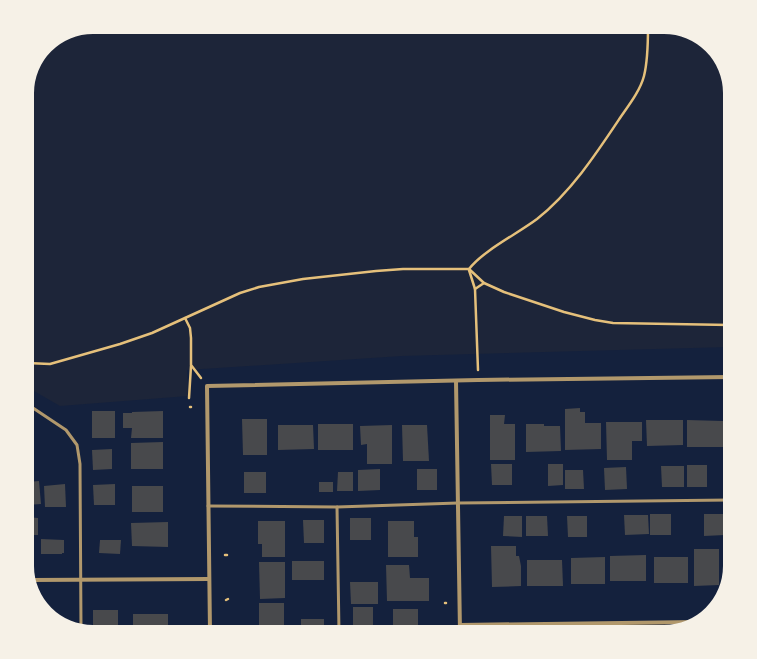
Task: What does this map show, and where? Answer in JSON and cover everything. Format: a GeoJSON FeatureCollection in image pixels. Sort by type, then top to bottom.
{"type":"FeatureCollection","features":[{"type":"Feature","properties":{"kind":"street"},"geometry":{"type":"LineString","coordinates":[[210,625],[207,386],[723,377]]}},
{"type":"Feature","properties":{"kind":"street"},"geometry":{"type":"LineString","coordinates":[[456,381],[460,625],[681,622]]}},
{"type":"Feature","properties":{"kind":"street"},"geometry":{"type":"LineString","coordinates":[[36,580],[210,579]]}},
{"type":"Feature","properties":{"kind":"lane"},"geometry":{"type":"LineString","coordinates":[[34,409],[66,430],[76,445],[80,464],[81,624]]}},
{"type":"Feature","properties":{"kind":"lane"},"geometry":{"type":"LineString","coordinates":[[208,506],[337,506],[723,500]]}},
{"type":"Feature","properties":{"kind":"lane"},"geometry":{"type":"LineString","coordinates":[[337,506],[339,625]]}},
{"type":"Feature","properties":{"kind":"path"},"geometry":{"type":"LineString","coordinates":[[469,269],[476,260],[551,207],[592,160],[638,90],[644,76],[648,34]]}},
{"type":"Feature","properties":{"kind":"path"},"geometry":{"type":"LineString","coordinates":[[34,363],[50,364],[66,360],[152,333],[240,293],[266,285],[303,279],[403,269],[469,269],[484,283],[504,292],[564,312],[595,320],[613,323],[723,325]]}},
{"type":"Feature","properties":{"kind":"path"},"geometry":{"type":"LineString","coordinates":[[469,269],[475,289],[478,364]]}},
{"type":"Feature","properties":{"kind":"path"},"geometry":{"type":"LineString","coordinates":[[475,289],[484,283]]}},
{"type":"Feature","properties":{"kind":"path"},"geometry":{"type":"LineString","coordinates":[[185,318],[190,328],[191,338],[189,398]]}},
{"type":"Feature","properties":{"kind":"path"},"geometry":{"type":"LineString","coordinates":[[191,365],[207,386]]}},
{"type":"Feature","properties":{"kind":"shaded area"},"geometry":{"type":"Polygon","coordinates":[[[93,34],[664,34],[683,37],[693,42],[711,57],[717,67],[721,78],[723,93],[723,347],[402,356],[187,370],[188,396],[60,406],[34,391],[34,89],[40,67],[46,57],[64,42],[74,37],[93,34]]]}},
{"type":"Feature","properties":{"kind":"building"},"geometry":{"type":"Polygon","coordinates":[[[580,408],[580,412],[585,412],[585,423],[601,423],[601,449],[565,450],[565,409],[580,408]]]}},
{"type":"Feature","properties":{"kind":"building"},"geometry":{"type":"Polygon","coordinates":[[[92,411],[115,411],[115,438],[92,438],[92,411]]]}},
{"type":"Feature","properties":{"kind":"building"},"geometry":{"type":"Polygon","coordinates":[[[163,411],[163,438],[131,438],[132,428],[123,428],[123,413],[163,411]]]}},
{"type":"Feature","properties":{"kind":"building"},"geometry":{"type":"Polygon","coordinates":[[[490,415],[505,415],[504,424],[515,424],[515,460],[490,460],[490,415]]]}},
{"type":"Feature","properties":{"kind":"building"},"geometry":{"type":"Polygon","coordinates":[[[242,419],[267,419],[267,455],[243,455],[242,419]]]}},
{"type":"Feature","properties":{"kind":"building"},"geometry":{"type":"Polygon","coordinates":[[[646,420],[683,420],[683,445],[647,446],[646,420]]]}},
{"type":"Feature","properties":{"kind":"building"},"geometry":{"type":"Polygon","coordinates":[[[687,420],[723,421],[723,447],[687,447],[687,420]]]}},
{"type":"Feature","properties":{"kind":"building"},"geometry":{"type":"Polygon","coordinates":[[[606,422],[642,422],[642,441],[632,441],[632,460],[607,460],[606,422]]]}},
{"type":"Feature","properties":{"kind":"building"},"geometry":{"type":"Polygon","coordinates":[[[318,424],[353,424],[353,450],[318,450],[318,424]]]}},
{"type":"Feature","properties":{"kind":"building"},"geometry":{"type":"Polygon","coordinates":[[[526,424],[560,426],[561,451],[526,452],[526,424]]]}},
{"type":"Feature","properties":{"kind":"building"},"geometry":{"type":"Polygon","coordinates":[[[278,425],[313,425],[314,449],[278,450],[278,425]]]}},
{"type":"Feature","properties":{"kind":"building"},"geometry":{"type":"Polygon","coordinates":[[[392,425],[392,464],[367,464],[367,444],[361,445],[360,426],[392,425]]]}},
{"type":"Feature","properties":{"kind":"building"},"geometry":{"type":"Polygon","coordinates":[[[402,425],[427,425],[429,461],[403,461],[402,425]]]}},
{"type":"Feature","properties":{"kind":"building"},"geometry":{"type":"Polygon","coordinates":[[[163,442],[163,469],[131,469],[131,443],[163,442]]]}},
{"type":"Feature","properties":{"kind":"building"},"geometry":{"type":"Polygon","coordinates":[[[112,449],[112,469],[93,470],[92,450],[112,449]]]}},
{"type":"Feature","properties":{"kind":"building"},"geometry":{"type":"Polygon","coordinates":[[[491,464],[512,464],[512,485],[492,485],[491,464]]]}},
{"type":"Feature","properties":{"kind":"building"},"geometry":{"type":"Polygon","coordinates":[[[548,464],[563,464],[563,485],[548,486],[548,464]]]}},
{"type":"Feature","properties":{"kind":"building"},"geometry":{"type":"Polygon","coordinates":[[[687,465],[707,465],[707,487],[687,487],[687,465]]]}},
{"type":"Feature","properties":{"kind":"building"},"geometry":{"type":"Polygon","coordinates":[[[661,466],[684,466],[684,487],[662,487],[661,466]]]}},
{"type":"Feature","properties":{"kind":"building"},"geometry":{"type":"Polygon","coordinates":[[[626,467],[627,489],[605,490],[604,468],[626,467]]]}},
{"type":"Feature","properties":{"kind":"building"},"geometry":{"type":"Polygon","coordinates":[[[380,469],[380,490],[358,491],[358,470],[380,469]]]}},
{"type":"Feature","properties":{"kind":"building"},"geometry":{"type":"Polygon","coordinates":[[[417,469],[437,469],[437,490],[417,490],[417,469]]]}},
{"type":"Feature","properties":{"kind":"building"},"geometry":{"type":"Polygon","coordinates":[[[565,470],[583,470],[584,489],[565,489],[565,470]]]}},
{"type":"Feature","properties":{"kind":"building"},"geometry":{"type":"Polygon","coordinates":[[[244,472],[266,472],[266,493],[244,493],[244,472]]]}},
{"type":"Feature","properties":{"kind":"building"},"geometry":{"type":"Polygon","coordinates":[[[338,472],[353,472],[353,491],[337,491],[338,472]]]}},
{"type":"Feature","properties":{"kind":"building"},"geometry":{"type":"Polygon","coordinates":[[[34,481],[39,481],[41,504],[34,504],[34,481]]]}},
{"type":"Feature","properties":{"kind":"building"},"geometry":{"type":"Polygon","coordinates":[[[319,482],[333,482],[333,492],[319,492],[319,482]]]}},
{"type":"Feature","properties":{"kind":"building"},"geometry":{"type":"Polygon","coordinates":[[[65,484],[66,507],[45,507],[44,486],[65,484]]]}},
{"type":"Feature","properties":{"kind":"building"},"geometry":{"type":"Polygon","coordinates":[[[115,484],[115,505],[94,505],[93,485],[115,484]]]}},
{"type":"Feature","properties":{"kind":"building"},"geometry":{"type":"Polygon","coordinates":[[[132,486],[163,486],[163,512],[132,512],[132,486]]]}},
{"type":"Feature","properties":{"kind":"building"},"geometry":{"type":"Polygon","coordinates":[[[650,514],[671,514],[671,535],[650,535],[650,514]]]}},
{"type":"Feature","properties":{"kind":"building"},"geometry":{"type":"Polygon","coordinates":[[[704,514],[723,514],[723,535],[704,536],[704,514]]]}},
{"type":"Feature","properties":{"kind":"building"},"geometry":{"type":"Polygon","coordinates":[[[624,515],[648,515],[649,534],[625,535],[624,515]]]}},
{"type":"Feature","properties":{"kind":"building"},"geometry":{"type":"Polygon","coordinates":[[[504,516],[522,516],[522,537],[503,536],[504,516]]]}},
{"type":"Feature","properties":{"kind":"building"},"geometry":{"type":"Polygon","coordinates":[[[526,516],[547,516],[548,536],[526,536],[526,516]]]}},
{"type":"Feature","properties":{"kind":"building"},"geometry":{"type":"Polygon","coordinates":[[[567,516],[587,516],[587,537],[568,537],[567,516]]]}},
{"type":"Feature","properties":{"kind":"building"},"geometry":{"type":"Polygon","coordinates":[[[34,518],[38,518],[38,535],[34,535],[34,518]]]}},
{"type":"Feature","properties":{"kind":"building"},"geometry":{"type":"Polygon","coordinates":[[[350,518],[371,518],[371,540],[350,540],[350,518]]]}},
{"type":"Feature","properties":{"kind":"building"},"geometry":{"type":"Polygon","coordinates":[[[303,520],[324,520],[324,543],[304,543],[303,520]]]}},
{"type":"Feature","properties":{"kind":"building"},"geometry":{"type":"Polygon","coordinates":[[[258,521],[285,521],[285,557],[262,557],[262,544],[258,544],[258,521]]]}},
{"type":"Feature","properties":{"kind":"building"},"geometry":{"type":"Polygon","coordinates":[[[388,521],[414,521],[414,537],[418,537],[418,557],[388,557],[388,521]]]}},
{"type":"Feature","properties":{"kind":"building"},"geometry":{"type":"Polygon","coordinates":[[[168,522],[168,547],[132,546],[131,523],[168,522]]]}},
{"type":"Feature","properties":{"kind":"building"},"geometry":{"type":"Polygon","coordinates":[[[41,539],[64,540],[64,553],[41,554],[41,539]]]}},
{"type":"Feature","properties":{"kind":"building"},"geometry":{"type":"Polygon","coordinates":[[[100,540],[121,540],[120,554],[99,553],[100,540]]]}},
{"type":"Feature","properties":{"kind":"building"},"geometry":{"type":"Polygon","coordinates":[[[491,546],[516,546],[516,556],[519,556],[521,566],[521,586],[492,587],[491,546]]]}},
{"type":"Feature","properties":{"kind":"building"},"geometry":{"type":"Polygon","coordinates":[[[694,549],[719,549],[719,585],[694,586],[694,549]]]}},
{"type":"Feature","properties":{"kind":"building"},"geometry":{"type":"Polygon","coordinates":[[[646,555],[646,581],[610,581],[610,556],[646,555]]]}},
{"type":"Feature","properties":{"kind":"building"},"geometry":{"type":"Polygon","coordinates":[[[605,557],[605,584],[571,584],[571,558],[605,557]]]}},
{"type":"Feature","properties":{"kind":"building"},"geometry":{"type":"Polygon","coordinates":[[[654,557],[688,557],[688,583],[654,583],[654,557]]]}},
{"type":"Feature","properties":{"kind":"building"},"geometry":{"type":"Polygon","coordinates":[[[527,560],[562,560],[563,586],[527,586],[527,560]]]}},
{"type":"Feature","properties":{"kind":"building"},"geometry":{"type":"Polygon","coordinates":[[[292,561],[324,561],[324,580],[292,580],[292,561]]]}},
{"type":"Feature","properties":{"kind":"building"},"geometry":{"type":"Polygon","coordinates":[[[259,562],[285,562],[285,598],[260,599],[259,562]]]}},
{"type":"Feature","properties":{"kind":"building"},"geometry":{"type":"Polygon","coordinates":[[[386,565],[409,565],[410,578],[429,578],[429,601],[387,601],[386,565]]]}},
{"type":"Feature","properties":{"kind":"building"},"geometry":{"type":"Polygon","coordinates":[[[350,582],[378,582],[378,604],[351,604],[350,582]]]}},
{"type":"Feature","properties":{"kind":"building"},"geometry":{"type":"Polygon","coordinates":[[[259,603],[284,603],[284,625],[259,625],[259,603]]]}},
{"type":"Feature","properties":{"kind":"building"},"geometry":{"type":"Polygon","coordinates":[[[353,607],[373,607],[373,625],[353,625],[353,607]]]}},
{"type":"Feature","properties":{"kind":"building"},"geometry":{"type":"Polygon","coordinates":[[[393,609],[418,609],[418,625],[393,625],[393,609]]]}},
{"type":"Feature","properties":{"kind":"building"},"geometry":{"type":"Polygon","coordinates":[[[93,610],[118,610],[118,625],[93,625],[93,610]]]}},
{"type":"Feature","properties":{"kind":"building"},"geometry":{"type":"Polygon","coordinates":[[[133,614],[168,614],[168,625],[133,625],[133,614]]]}},
{"type":"Feature","properties":{"kind":"building"},"geometry":{"type":"Polygon","coordinates":[[[301,619],[324,619],[324,625],[301,625],[301,619]]]}}]}
